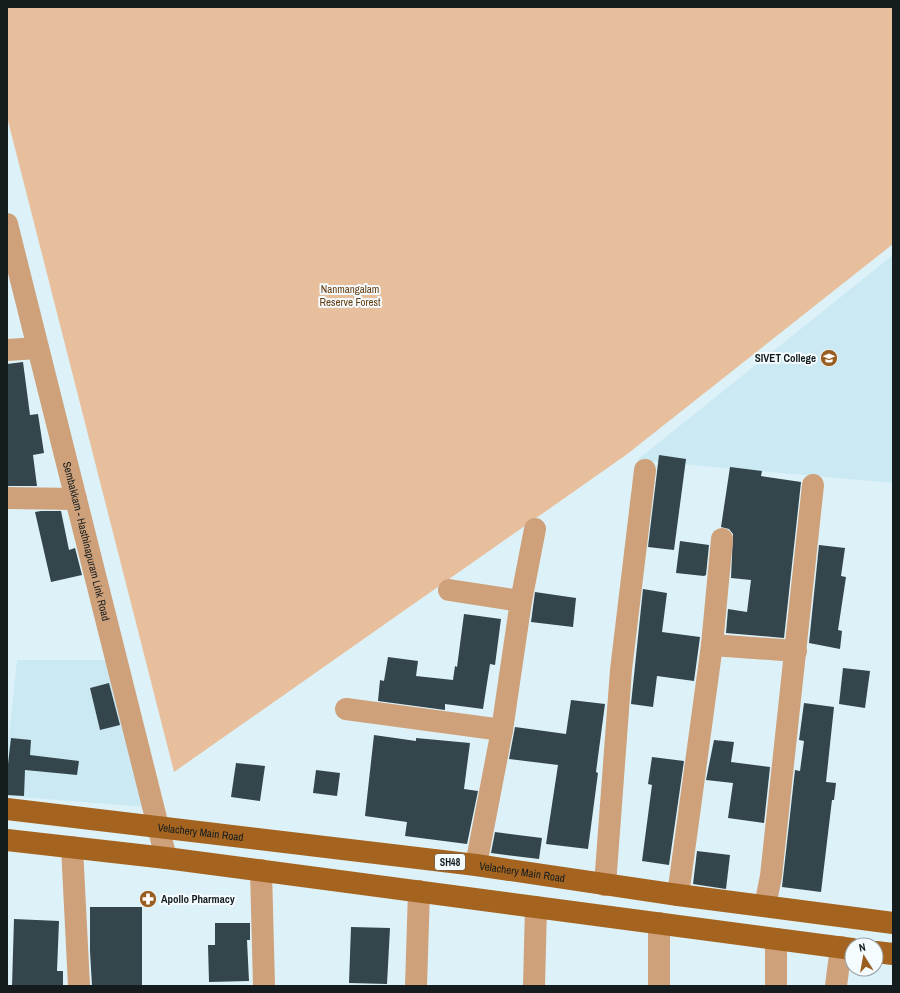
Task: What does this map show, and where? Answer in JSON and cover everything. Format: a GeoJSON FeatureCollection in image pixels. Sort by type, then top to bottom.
{"type":"FeatureCollection","features":[{"type":"Feature","properties":{"kind":"main road","name":"Velachery Main Road"},"geometry":{"type":"LineString","coordinates":[[7,809],[476,865],[678,895],[893,922]]}},
{"type":"Feature","properties":{"kind":"main road"},"geometry":{"type":"LineString","coordinates":[[7,840],[261,870],[844,948]]}},
{"type":"Feature","properties":{"kind":"street","name":"Sembakkam - Hasthinapuram Link Road"},"geometry":{"type":"LineString","coordinates":[[7,224],[166,858]]}},
{"type":"Feature","properties":{"kind":"street"},"geometry":{"type":"LineString","coordinates":[[7,350],[38,348]]}},
{"type":"Feature","properties":{"kind":"street"},"geometry":{"type":"LineString","coordinates":[[605,885],[621,670],[645,470]]}},
{"type":"Feature","properties":{"kind":"street"},"geometry":{"type":"LineString","coordinates":[[765,906],[771,876],[814,485]]}},
{"type":"Feature","properties":{"kind":"street"},"geometry":{"type":"LineString","coordinates":[[7,498],[76,499]]}},
{"type":"Feature","properties":{"kind":"street"},"geometry":{"type":"LineString","coordinates":[[476,865],[502,730],[521,601],[535,529]]}},
{"type":"Feature","properties":{"kind":"street"},"geometry":{"type":"LineString","coordinates":[[678,895],[712,645],[722,539]]}},
{"type":"Feature","properties":{"kind":"street"},"geometry":{"type":"LineString","coordinates":[[449,590],[521,601]]}},
{"type":"Feature","properties":{"kind":"street"},"geometry":{"type":"LineString","coordinates":[[712,645],[796,652]]}},
{"type":"Feature","properties":{"kind":"street"},"geometry":{"type":"LineString","coordinates":[[346,710],[502,730]]}},
{"type":"Feature","properties":{"kind":"street"},"geometry":{"type":"LineString","coordinates":[[72,847],[79,986]]}},
{"type":"Feature","properties":{"kind":"street"},"geometry":{"type":"LineString","coordinates":[[261,870],[264,986]]}},
{"type":"Feature","properties":{"kind":"street"},"geometry":{"type":"LineString","coordinates":[[416,986],[419,891]]}},
{"type":"Feature","properties":{"kind":"street"},"geometry":{"type":"LineString","coordinates":[[534,986],[536,907]]}},
{"type":"Feature","properties":{"kind":"street"},"geometry":{"type":"LineString","coordinates":[[659,923],[659,986]]}},
{"type":"Feature","properties":{"kind":"street"},"geometry":{"type":"LineString","coordinates":[[776,939],[776,986]]}},
{"type":"Feature","properties":{"kind":"street"},"geometry":{"type":"LineString","coordinates":[[836,986],[844,956]]}},
{"type":"Feature","properties":{"kind":"shaded area","name":"SIVET College"},"geometry":{"type":"Polygon","coordinates":[[[893,255],[893,483],[637,460],[893,255]]]}},
{"type":"Feature","properties":{"kind":"shaded area"},"geometry":{"type":"Polygon","coordinates":[[[17,660],[108,660],[147,807],[7,796],[7,756],[17,660]]]}},
{"type":"Feature","properties":{"kind":"green space","name":"Nanmangalam Reserve Forest"},"geometry":{"type":"Polygon","coordinates":[[[7,7],[893,7],[893,244],[626,455],[174,772],[7,117],[7,7]]]}},
{"type":"Feature","properties":{"kind":"building"},"geometry":{"type":"Polygon","coordinates":[[[23,362],[30,415],[38,414],[44,453],[33,455],[37,486],[7,486],[7,364],[23,362]]]}},
{"type":"Feature","properties":{"kind":"building"},"geometry":{"type":"Polygon","coordinates":[[[659,455],[686,459],[674,550],[648,547],[659,455]]]}},
{"type":"Feature","properties":{"kind":"building"},"geometry":{"type":"Polygon","coordinates":[[[730,467],[762,471],[761,476],[801,482],[784,638],[726,633],[728,609],[747,612],[751,580],[731,578],[733,534],[729,529],[721,527],[730,467]]]}},
{"type":"Feature","properties":{"kind":"building"},"geometry":{"type":"Polygon","coordinates":[[[61,511],[69,550],[75,548],[82,575],[51,582],[35,512],[61,511]]]}},
{"type":"Feature","properties":{"kind":"building"},"geometry":{"type":"Polygon","coordinates":[[[680,541],[709,545],[706,575],[676,573],[680,541]]]}},
{"type":"Feature","properties":{"kind":"building"},"geometry":{"type":"Polygon","coordinates":[[[819,545],[845,548],[841,576],[846,577],[838,630],[842,631],[840,649],[809,643],[819,545]]]}},
{"type":"Feature","properties":{"kind":"building"},"geometry":{"type":"Polygon","coordinates":[[[643,589],[667,593],[662,632],[700,637],[694,681],[657,676],[653,707],[631,704],[643,589]]]}},
{"type":"Feature","properties":{"kind":"building"},"geometry":{"type":"Polygon","coordinates":[[[535,592],[576,598],[573,627],[531,622],[535,592]]]}},
{"type":"Feature","properties":{"kind":"building"},"geometry":{"type":"Polygon","coordinates":[[[464,614],[501,619],[495,665],[490,664],[483,709],[445,704],[445,710],[378,701],[380,680],[384,681],[388,657],[418,661],[416,676],[453,680],[455,666],[457,667],[464,614]]]}},
{"type":"Feature","properties":{"kind":"building"},"geometry":{"type":"Polygon","coordinates":[[[843,668],[870,671],[865,708],[839,704],[843,668]]]}},
{"type":"Feature","properties":{"kind":"building"},"geometry":{"type":"Polygon","coordinates":[[[109,683],[120,725],[100,730],[90,688],[109,683]]]}},
{"type":"Feature","properties":{"kind":"building"},"geometry":{"type":"Polygon","coordinates":[[[571,700],[605,704],[588,849],[546,844],[558,765],[509,759],[515,727],[566,734],[571,700]]]}},
{"type":"Feature","properties":{"kind":"building"},"geometry":{"type":"Polygon","coordinates":[[[804,703],[834,707],[826,782],[836,783],[834,800],[832,800],[821,892],[782,887],[795,770],[800,771],[804,741],[799,740],[804,703]]]}},
{"type":"Feature","properties":{"kind":"building"},"geometry":{"type":"Polygon","coordinates":[[[374,735],[416,741],[416,738],[470,743],[464,789],[478,791],[467,844],[405,836],[407,822],[365,816],[374,735]]]}},
{"type":"Feature","properties":{"kind":"building"},"geometry":{"type":"Polygon","coordinates":[[[11,738],[31,740],[30,755],[79,761],[77,775],[25,770],[24,796],[7,795],[7,773],[11,738]]]}},
{"type":"Feature","properties":{"kind":"building"},"geometry":{"type":"Polygon","coordinates":[[[714,740],[734,742],[731,762],[770,767],[764,823],[728,818],[733,783],[706,780],[714,740]]]}},
{"type":"Feature","properties":{"kind":"building"},"geometry":{"type":"Polygon","coordinates":[[[652,757],[684,761],[669,865],[642,861],[652,785],[648,784],[652,757]]]}},
{"type":"Feature","properties":{"kind":"building"},"geometry":{"type":"Polygon","coordinates":[[[236,763],[265,766],[260,801],[231,797],[236,763]]]}},
{"type":"Feature","properties":{"kind":"building"},"geometry":{"type":"Polygon","coordinates":[[[316,770],[340,773],[337,796],[313,793],[316,770]]]}},
{"type":"Feature","properties":{"kind":"building"},"geometry":{"type":"Polygon","coordinates":[[[495,832],[542,838],[539,859],[491,853],[495,832]]]}},
{"type":"Feature","properties":{"kind":"building"},"geometry":{"type":"Polygon","coordinates":[[[697,851],[730,855],[726,889],[693,884],[697,851]]]}},
{"type":"Feature","properties":{"kind":"building"},"geometry":{"type":"Polygon","coordinates":[[[90,907],[142,907],[142,986],[92,986],[90,907]]]}},
{"type":"Feature","properties":{"kind":"building"},"geometry":{"type":"Polygon","coordinates":[[[14,919],[59,921],[57,971],[63,971],[63,986],[12,986],[14,919]]]}},
{"type":"Feature","properties":{"kind":"building"},"geometry":{"type":"Polygon","coordinates":[[[215,923],[250,923],[250,940],[247,940],[249,981],[209,982],[208,945],[215,945],[215,923]]]}},
{"type":"Feature","properties":{"kind":"building"},"geometry":{"type":"Polygon","coordinates":[[[351,927],[390,928],[387,984],[349,983],[351,927]]]}},
{"type":"Feature","properties":{"kind":"place","name":"SIVET College"},"geometry":{"type":"Point","coordinates":[829,358]}},
{"type":"Feature","properties":{"kind":"place","name":"Apollo Pharmacy"},"geometry":{"type":"Point","coordinates":[148,899]}}]}
